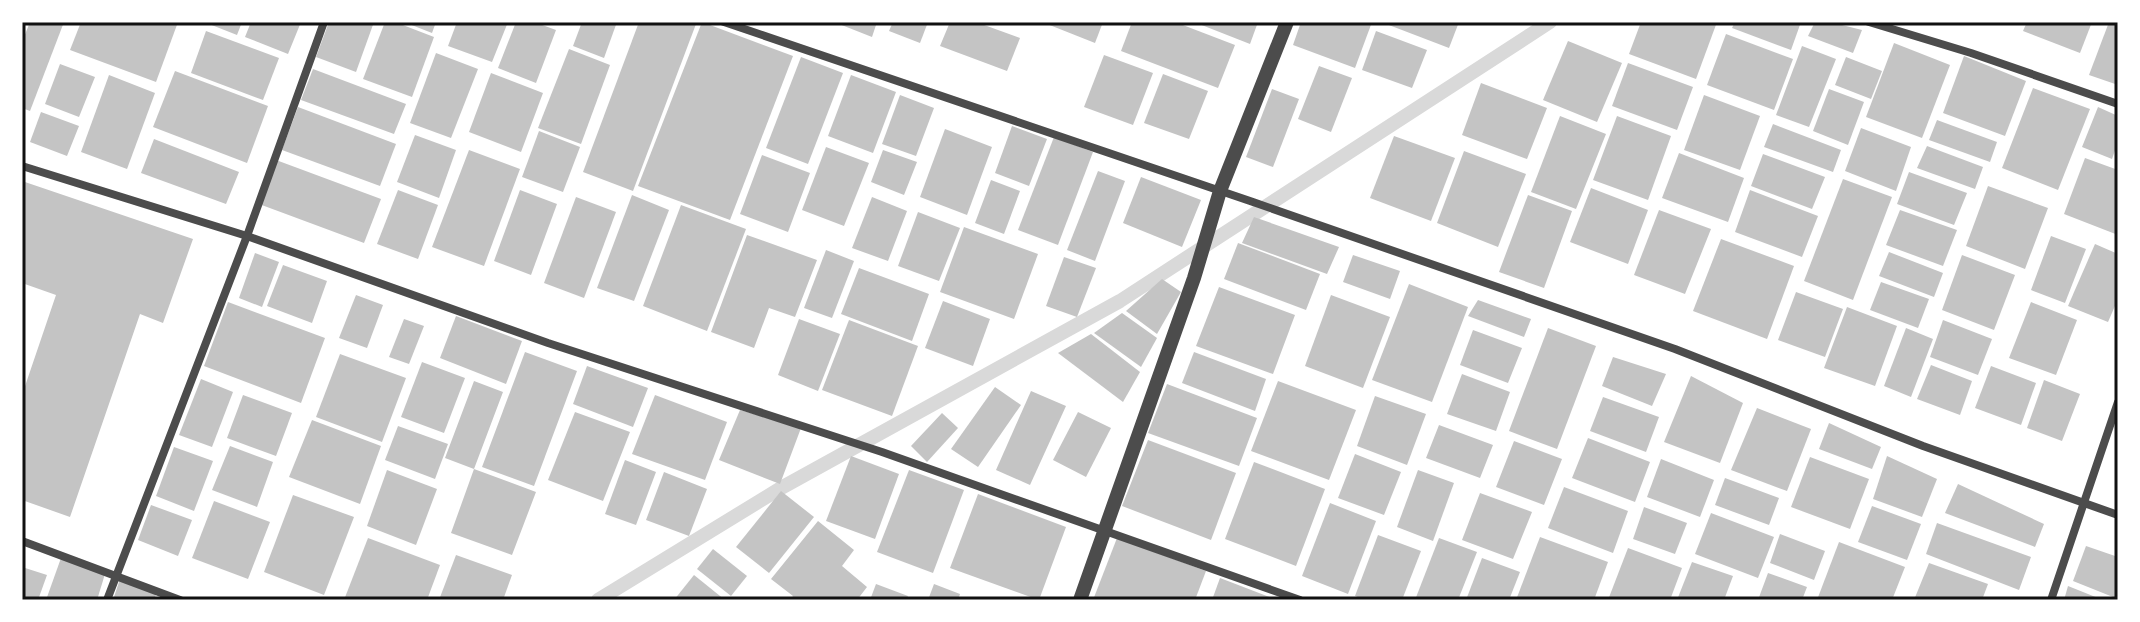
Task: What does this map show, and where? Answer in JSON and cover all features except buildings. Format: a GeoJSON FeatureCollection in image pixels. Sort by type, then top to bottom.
{"type":"FeatureCollection","features":[{"type":"Feature","properties":{"kind":"street"},"geometry":{"type":"LineString","coordinates":[[107,600],[247,236],[324,22]]}},
{"type":"Feature","properties":{"kind":"street"},"geometry":{"type":"LineString","coordinates":[[724,22],[1675,349],[1923,446],[2118,515]]}},
{"type":"Feature","properties":{"kind":"street"},"geometry":{"type":"LineString","coordinates":[[1080,600],[1194,278],[1220,191],[1287,22]]}},
{"type":"Feature","properties":{"kind":"street"},"geometry":{"type":"LineString","coordinates":[[1869,22],[1971,53],[2118,104]]}},
{"type":"Feature","properties":{"kind":"street"},"geometry":{"type":"LineString","coordinates":[[22,166],[247,236],[548,343],[882,452],[1300,600]]}},
{"type":"Feature","properties":{"kind":"street"},"geometry":{"type":"LineString","coordinates":[[2051,600],[2118,402]]}},
{"type":"Feature","properties":{"kind":"street"},"geometry":{"type":"LineString","coordinates":[[22,541],[180,600]]}},
{"type":"Feature","properties":{"kind":"waterway"},"geometry":{"type":"LineString","coordinates":[[598,600],[781,488],[1120,301],[1550,22]]}}]}
